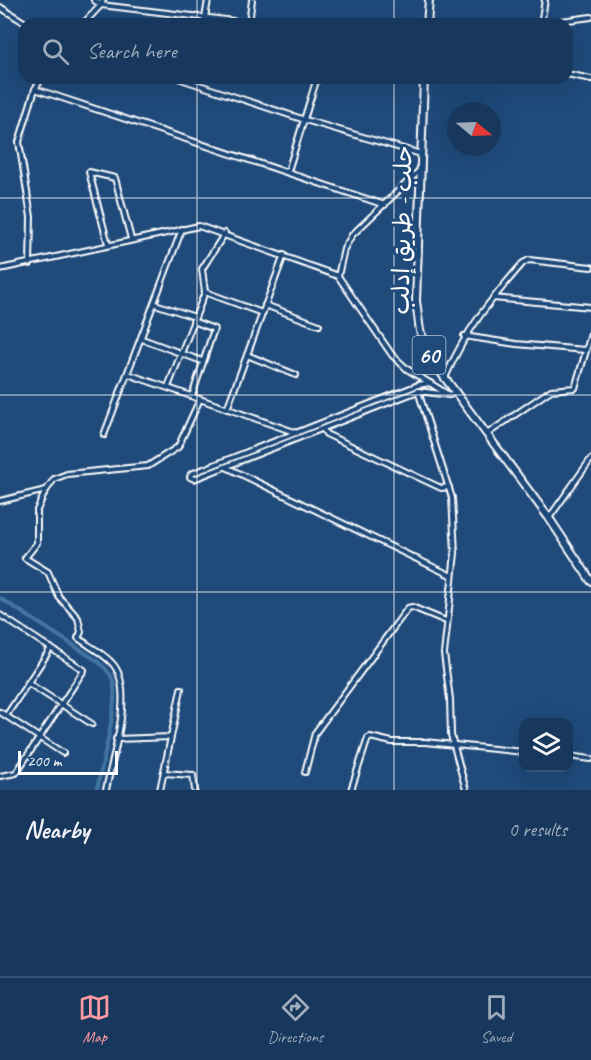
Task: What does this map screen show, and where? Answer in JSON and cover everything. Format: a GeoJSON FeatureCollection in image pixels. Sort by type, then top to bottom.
{"type":"FeatureCollection","features":[{"type":"Feature","properties":{"kind":"highway"},"geometry":{"type":"LineString","coordinates":[[428,18],[429,0]]}},
{"type":"Feature","properties":{"kind":"highway","name":"حلب - طريق إدلب"},"geometry":{"type":"LineString","coordinates":[[424,84],[417,316],[423,343],[445,378],[452,394],[487,434],[590,577]]}},
{"type":"Feature","properties":{"kind":"street"},"geometry":{"type":"LineString","coordinates":[[94,0],[205,18],[208,0]]}},
{"type":"Feature","properties":{"kind":"street"},"geometry":{"type":"LineString","coordinates":[[250,18],[252,0]]}},
{"type":"Feature","properties":{"kind":"street"},"geometry":{"type":"LineString","coordinates":[[540,18],[545,0]]}},
{"type":"Feature","properties":{"kind":"street"},"geometry":{"type":"LineString","coordinates":[[88,18],[102,3]]}},
{"type":"Feature","properties":{"kind":"street"},"geometry":{"type":"LineString","coordinates":[[0,7],[18,18]]}},
{"type":"Feature","properties":{"kind":"street"},"geometry":{"type":"LineString","coordinates":[[573,20],[591,17]]}},
{"type":"Feature","properties":{"kind":"street"},"geometry":{"type":"LineString","coordinates":[[573,75],[591,79]]}},
{"type":"Feature","properties":{"kind":"street"},"geometry":{"type":"LineString","coordinates":[[30,264],[31,217],[19,142],[38,84]]}},
{"type":"Feature","properties":{"kind":"street"},"geometry":{"type":"LineString","coordinates":[[196,84],[305,120],[421,154]]}},
{"type":"Feature","properties":{"kind":"street"},"geometry":{"type":"LineString","coordinates":[[288,171],[316,84]]}},
{"type":"Feature","properties":{"kind":"street"},"geometry":{"type":"LineString","coordinates":[[35,89],[385,205]]}},
{"type":"Feature","properties":{"kind":"street"},"geometry":{"type":"LineString","coordinates":[[338,276],[347,241],[420,170]]}},
{"type":"Feature","properties":{"kind":"street"},"geometry":{"type":"LineString","coordinates":[[108,244],[89,172],[115,178],[131,239]]}},
{"type":"Feature","properties":{"kind":"street"},"geometry":{"type":"LineString","coordinates":[[0,269],[182,228],[199,226],[225,233],[338,276],[392,354],[407,369],[452,394]]}},
{"type":"Feature","properties":{"kind":"street"},"geometry":{"type":"LineString","coordinates":[[104,435],[182,228]]}},
{"type":"Feature","properties":{"kind":"street"},"geometry":{"type":"LineString","coordinates":[[168,387],[205,292],[202,269],[225,233]]}},
{"type":"Feature","properties":{"kind":"street"},"geometry":{"type":"LineString","coordinates":[[227,409],[284,255]]}},
{"type":"Feature","properties":{"kind":"street"},"geometry":{"type":"LineString","coordinates":[[445,378],[464,336],[492,298],[528,260],[591,267]]}},
{"type":"Feature","properties":{"kind":"street"},"geometry":{"type":"LineString","coordinates":[[205,292],[261,314]]}},
{"type":"Feature","properties":{"kind":"street"},"geometry":{"type":"LineString","coordinates":[[492,298],[591,306]]}},
{"type":"Feature","properties":{"kind":"street"},"geometry":{"type":"LineString","coordinates":[[155,304],[214,329],[192,396]]}},
{"type":"Feature","properties":{"kind":"street"},"geometry":{"type":"LineString","coordinates":[[265,305],[319,325]]}},
{"type":"Feature","properties":{"kind":"street"},"geometry":{"type":"LineString","coordinates":[[487,434],[551,390],[575,388],[591,334]]}},
{"type":"Feature","properties":{"kind":"street"},"geometry":{"type":"LineString","coordinates":[[464,336],[516,344],[585,350]]}},
{"type":"Feature","properties":{"kind":"street"},"geometry":{"type":"LineString","coordinates":[[142,339],[202,361]]}},
{"type":"Feature","properties":{"kind":"street"},"geometry":{"type":"LineString","coordinates":[[247,355],[296,375]]}},
{"type":"Feature","properties":{"kind":"street"},"geometry":{"type":"LineString","coordinates":[[128,374],[305,436]]}},
{"type":"Feature","properties":{"kind":"street"},"geometry":{"type":"LineString","coordinates":[[430,383],[418,385],[191,474],[190,477],[193,479],[226,467],[418,391],[452,394]]}},
{"type":"Feature","properties":{"kind":"street"},"geometry":{"type":"LineString","coordinates":[[418,391],[449,487],[455,548],[444,654],[453,745],[466,790]]}},
{"type":"Feature","properties":{"kind":"street"},"geometry":{"type":"LineString","coordinates":[[106,790],[124,697],[121,678],[112,663],[78,638],[81,632],[78,618],[59,597],[48,572],[25,558],[37,543],[38,510],[46,490],[54,479],[67,474],[148,466],[178,447],[200,399]]}},
{"type":"Feature","properties":{"kind":"street"},"geometry":{"type":"LineString","coordinates":[[323,429],[326,434],[441,488],[449,487]]}},
{"type":"Feature","properties":{"kind":"street"},"geometry":{"type":"LineString","coordinates":[[549,518],[591,459]]}},
{"type":"Feature","properties":{"kind":"street"},"geometry":{"type":"LineString","coordinates":[[226,467],[452,576]]}},
{"type":"Feature","properties":{"kind":"street"},"geometry":{"type":"LineString","coordinates":[[0,501],[46,490]]}},
{"type":"Feature","properties":{"kind":"street"},"geometry":{"type":"LineString","coordinates":[[304,772],[315,733],[408,608],[412,607],[446,621]]}},
{"type":"Feature","properties":{"kind":"street"},"geometry":{"type":"LineString","coordinates":[[0,615],[84,670],[16,773],[0,776]]}},
{"type":"Feature","properties":{"kind":"street"},"geometry":{"type":"LineString","coordinates":[[6,716],[51,648]]}},
{"type":"Feature","properties":{"kind":"street"},"geometry":{"type":"LineString","coordinates":[[28,683],[92,724]]}},
{"type":"Feature","properties":{"kind":"street"},"geometry":{"type":"LineString","coordinates":[[160,790],[181,689]]}},
{"type":"Feature","properties":{"kind":"street"},"geometry":{"type":"LineString","coordinates":[[0,712],[63,753]]}},
{"type":"Feature","properties":{"kind":"street"},"geometry":{"type":"LineString","coordinates":[[116,739],[171,737]]}},
{"type":"Feature","properties":{"kind":"street"},"geometry":{"type":"LineString","coordinates":[[351,790],[368,738],[399,743],[453,745],[519,752]]}},
{"type":"Feature","properties":{"kind":"street"},"geometry":{"type":"LineString","coordinates":[[573,757],[591,759]]}},
{"type":"Feature","properties":{"kind":"street"},"geometry":{"type":"LineString","coordinates":[[164,773],[193,775],[195,790]]}},
{"type":"Feature","properties":{"kind":"waterway"},"geometry":{"type":"LineString","coordinates":[[0,598],[96,660],[112,678],[114,687],[112,715],[97,790]]}}]}
